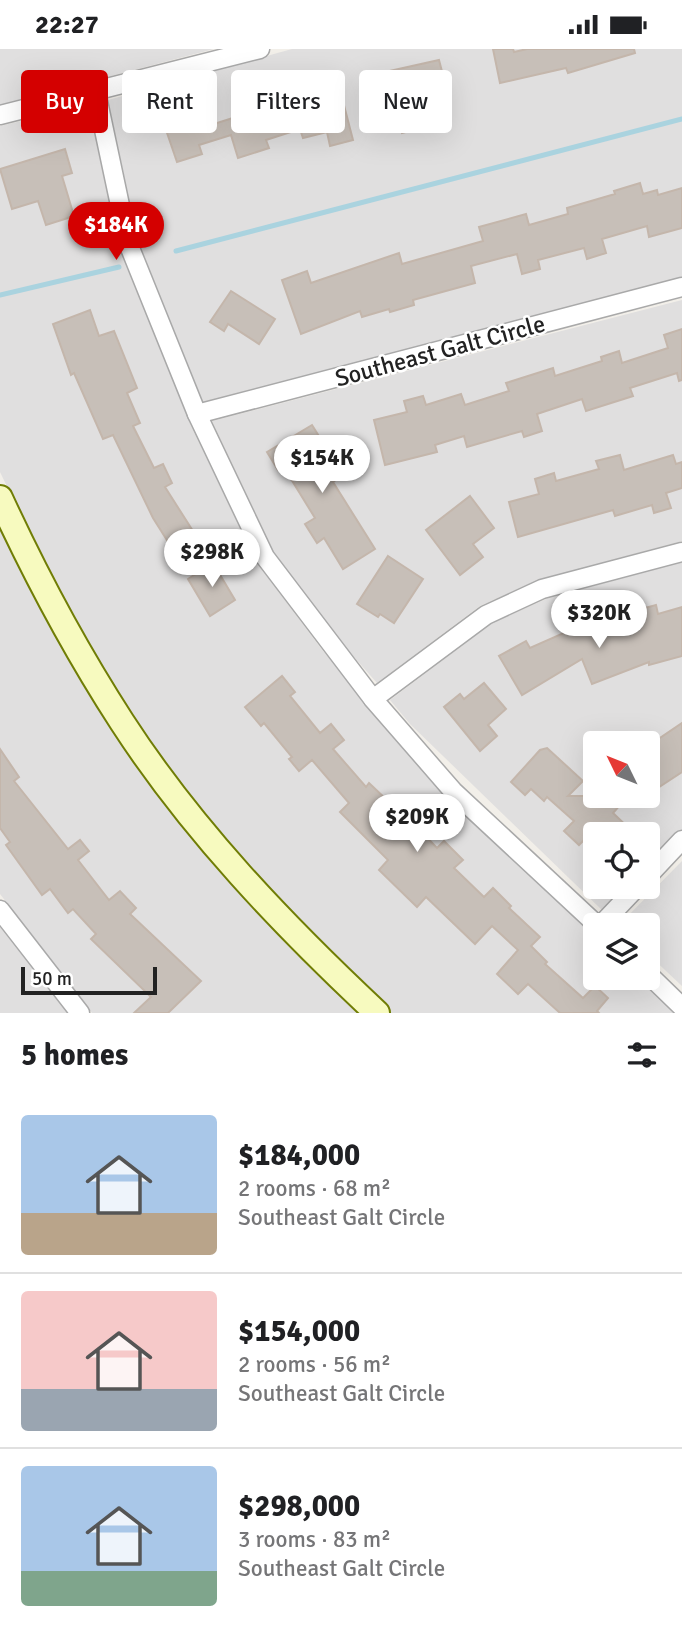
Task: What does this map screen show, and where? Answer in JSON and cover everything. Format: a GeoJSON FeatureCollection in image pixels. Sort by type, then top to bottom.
{"type":"FeatureCollection","features":[{"type":"Feature","properties":{"kind":"street"},"geometry":{"type":"LineString","coordinates":[[108,89],[260,49]]}},
{"type":"Feature","properties":{"kind":"street"},"geometry":{"type":"LineString","coordinates":[[0,115],[21,110]]}},
{"type":"Feature","properties":{"kind":"street"},"geometry":{"type":"LineString","coordinates":[[105,133],[128,243],[197,414],[265,557],[373,699],[453,792],[585,913]]}},
{"type":"Feature","properties":{"kind":"street","name":"Southeast Galt Circle"},"geometry":{"type":"LineString","coordinates":[[197,414],[682,287]]}},
{"type":"Feature","properties":{"kind":"street"},"geometry":{"type":"LineString","coordinates":[[0,498],[55,607],[122,722],[177,797],[255,892],[377,1013]]}},
{"type":"Feature","properties":{"kind":"street"},"geometry":{"type":"LineString","coordinates":[[373,699],[486,615],[542,589],[682,552]]}},
{"type":"Feature","properties":{"kind":"street"},"geometry":{"type":"LineString","coordinates":[[660,863],[682,840]]}},
{"type":"Feature","properties":{"kind":"street"},"geometry":{"type":"LineString","coordinates":[[612,913],[625,899]]}},
{"type":"Feature","properties":{"kind":"street"},"geometry":{"type":"LineString","coordinates":[[0,910],[80,1013]]}},
{"type":"Feature","properties":{"kind":"street"},"geometry":{"type":"LineString","coordinates":[[660,986],[682,1007]]}},
{"type":"Feature","properties":{"kind":"shaded area"},"geometry":{"type":"Polygon","coordinates":[[[0,49],[214,49],[134,70],[122,70],[122,73],[108,77],[108,70],[21,70],[21,100],[0,105],[0,49]]]}},
{"type":"Feature","properties":{"kind":"shaded area"},"geometry":{"type":"Polygon","coordinates":[[[292,49],[682,49],[682,278],[203,402],[138,241],[108,100],[122,96],[122,133],[217,133],[216,70],[292,49]]]}},
{"type":"Feature","properties":{"kind":"shaded area"},"geometry":{"type":"Polygon","coordinates":[[[21,121],[21,133],[95,133],[119,245],[191,426],[257,563],[323,651],[369,703],[583,918],[583,990],[658,990],[682,1013],[391,1013],[262,886],[184,791],[131,717],[63,602],[0,472],[0,126],[21,121]]]}},
{"type":"Feature","properties":{"kind":"shaded area"},"geometry":{"type":"Polygon","coordinates":[[[682,300],[682,541],[538,580],[480,606],[377,683],[339,640],[274,553],[212,421],[682,300]]]}},
{"type":"Feature","properties":{"kind":"shaded area"},"geometry":{"type":"Polygon","coordinates":[[[0,520],[114,726],[363,1013],[92,1013],[0,894],[0,520]]]}},
{"type":"Feature","properties":{"kind":"shaded area"},"geometry":{"type":"Polygon","coordinates":[[[682,562],[682,831],[660,854],[660,822],[583,822],[583,892],[410,724],[390,700],[492,623],[546,599],[682,562]]]}},
{"type":"Feature","properties":{"kind":"shaded area"},"geometry":{"type":"Polygon","coordinates":[[[682,861],[682,986],[660,965],[660,913],[631,913],[645,899],[660,899],[660,883],[682,861]]]}},
{"type":"Feature","properties":{"kind":"shaded area"},"geometry":{"type":"Polygon","coordinates":[[[591,899],[614,899],[603,911],[591,899]]]}},
{"type":"Feature","properties":{"kind":"shaded area"},"geometry":{"type":"Polygon","coordinates":[[[0,926],[68,1013],[0,1013],[0,926]]]}},
{"type":"Feature","properties":{"kind":"building"},"geometry":{"type":"Polygon","coordinates":[[[493,49],[513,49],[514,52],[527,49],[634,49],[635,53],[568,73],[566,68],[500,83],[493,49]]]}},
{"type":"Feature","properties":{"kind":"building"},"geometry":{"type":"Polygon","coordinates":[[[439,60],[442,70],[394,70],[439,60]]]}},
{"type":"Feature","properties":{"kind":"building"},"geometry":{"type":"Polygon","coordinates":[[[345,109],[353,140],[330,146],[327,133],[345,133],[345,109]]]}},
{"type":"Feature","properties":{"kind":"building"},"geometry":{"type":"Polygon","coordinates":[[[231,119],[231,133],[288,133],[266,140],[269,148],[238,158],[231,135],[199,145],[202,154],[177,162],[167,133],[217,133],[217,123],[231,119]]]}},
{"type":"Feature","properties":{"kind":"building"},"geometry":{"type":"Polygon","coordinates":[[[301,133],[323,133],[303,138],[301,133]]]}},
{"type":"Feature","properties":{"kind":"building"},"geometry":{"type":"Polygon","coordinates":[[[65,149],[72,173],[62,176],[74,216],[46,225],[38,201],[12,209],[0,169],[65,149]]]}},
{"type":"Feature","properties":{"kind":"building"},"geometry":{"type":"Polygon","coordinates":[[[640,183],[643,194],[657,190],[658,195],[682,188],[682,228],[649,237],[647,226],[602,239],[606,253],[587,259],[584,248],[538,260],[540,269],[522,274],[517,254],[471,266],[475,283],[413,300],[414,305],[390,312],[389,309],[362,317],[360,311],[301,334],[282,280],[307,271],[311,283],[399,253],[402,264],[483,241],[479,227],[526,214],[529,225],[568,214],[567,208],[615,194],[614,191],[640,183]]]}},
{"type":"Feature","properties":{"kind":"building"},"geometry":{"type":"Polygon","coordinates":[[[231,291],[275,319],[259,344],[228,324],[224,331],[210,322],[231,291]]]}},
{"type":"Feature","properties":{"kind":"building"},"geometry":{"type":"Polygon","coordinates":[[[90,310],[99,336],[114,331],[137,388],[127,393],[140,423],[133,426],[154,468],[163,464],[172,483],[165,487],[198,539],[175,553],[153,518],[113,435],[103,439],[74,373],[71,375],[53,324],[90,310]]]}},
{"type":"Feature","properties":{"kind":"building"},"geometry":{"type":"Polygon","coordinates":[[[682,329],[682,380],[679,381],[677,373],[630,388],[633,396],[586,411],[582,399],[537,414],[542,431],[524,437],[522,431],[467,447],[464,436],[435,445],[437,452],[385,465],[374,420],[407,412],[404,401],[423,396],[426,405],[461,394],[465,405],[509,391],[506,383],[553,368],[555,376],[602,361],[601,357],[619,351],[622,363],[668,348],[664,335],[682,329]]]}},
{"type":"Feature","properties":{"kind":"building"},"geometry":{"type":"Polygon","coordinates":[[[312,425],[343,475],[333,482],[375,549],[343,569],[324,538],[317,543],[305,524],[315,518],[283,466],[278,470],[267,452],[312,425]]]}},
{"type":"Feature","properties":{"kind":"building"},"geometry":{"type":"Polygon","coordinates":[[[620,455],[624,470],[673,455],[676,464],[682,462],[682,488],[666,493],[671,508],[654,513],[652,505],[615,516],[613,510],[518,537],[509,502],[539,494],[535,479],[554,473],[556,481],[599,469],[596,461],[620,455]]]}},
{"type":"Feature","properties":{"kind":"building"},"geometry":{"type":"Polygon","coordinates":[[[470,496],[494,528],[473,544],[483,557],[460,575],[426,530],[470,496]]]}},
{"type":"Feature","properties":{"kind":"building"},"geometry":{"type":"Polygon","coordinates":[[[388,556],[423,579],[394,623],[357,604],[388,556]]]}},
{"type":"Feature","properties":{"kind":"building"},"geometry":{"type":"Polygon","coordinates":[[[213,563],[235,600],[210,616],[188,579],[213,563]]]}},
{"type":"Feature","properties":{"kind":"building"},"geometry":{"type":"Polygon","coordinates":[[[656,605],[658,614],[682,607],[682,656],[649,665],[649,662],[592,684],[582,659],[522,695],[499,656],[526,641],[530,648],[593,620],[599,638],[638,624],[634,611],[656,605]]]}},
{"type":"Feature","properties":{"kind":"building"},"geometry":{"type":"Polygon","coordinates":[[[282,676],[295,692],[290,696],[320,733],[331,724],[344,740],[333,749],[366,787],[369,783],[389,802],[391,800],[437,848],[444,841],[463,860],[454,868],[484,897],[493,888],[511,906],[509,908],[540,937],[531,946],[547,962],[545,964],[583,998],[591,990],[599,990],[608,998],[597,1011],[599,1013],[560,1013],[528,984],[518,994],[497,974],[518,950],[492,926],[475,944],[426,897],[417,907],[379,870],[388,860],[340,812],[349,803],[312,760],[299,771],[289,759],[292,757],[264,723],[261,726],[245,707],[282,676]]]}},
{"type":"Feature","properties":{"kind":"building"},"geometry":{"type":"Polygon","coordinates":[[[484,683],[506,709],[488,725],[497,736],[480,751],[444,707],[460,694],[464,699],[484,683]]]}},
{"type":"Feature","properties":{"kind":"building"},"geometry":{"type":"Polygon","coordinates":[[[682,723],[682,772],[660,786],[660,738],[682,723]]]}},
{"type":"Feature","properties":{"kind":"building"},"geometry":{"type":"Polygon","coordinates":[[[547,748],[583,781],[568,796],[583,796],[583,809],[617,809],[613,813],[622,822],[583,822],[583,841],[579,845],[564,831],[574,821],[547,797],[544,801],[531,789],[525,795],[511,782],[540,750],[547,748]]]}},
{"type":"Feature","properties":{"kind":"building"},"geometry":{"type":"Polygon","coordinates":[[[0,749],[19,777],[14,781],[68,849],[80,840],[89,851],[78,860],[109,900],[120,891],[136,908],[130,914],[201,981],[168,1013],[134,1013],[151,997],[91,939],[96,934],[73,909],[68,913],[50,889],[42,895],[6,845],[10,842],[0,828],[0,749]]]}},
{"type":"Feature","properties":{"kind":"waterway"},"geometry":{"type":"LineString","coordinates":[[176,251],[682,119]]}},
{"type":"Feature","properties":{"kind":"waterway"},"geometry":{"type":"LineString","coordinates":[[0,295],[119,267]]}}]}
